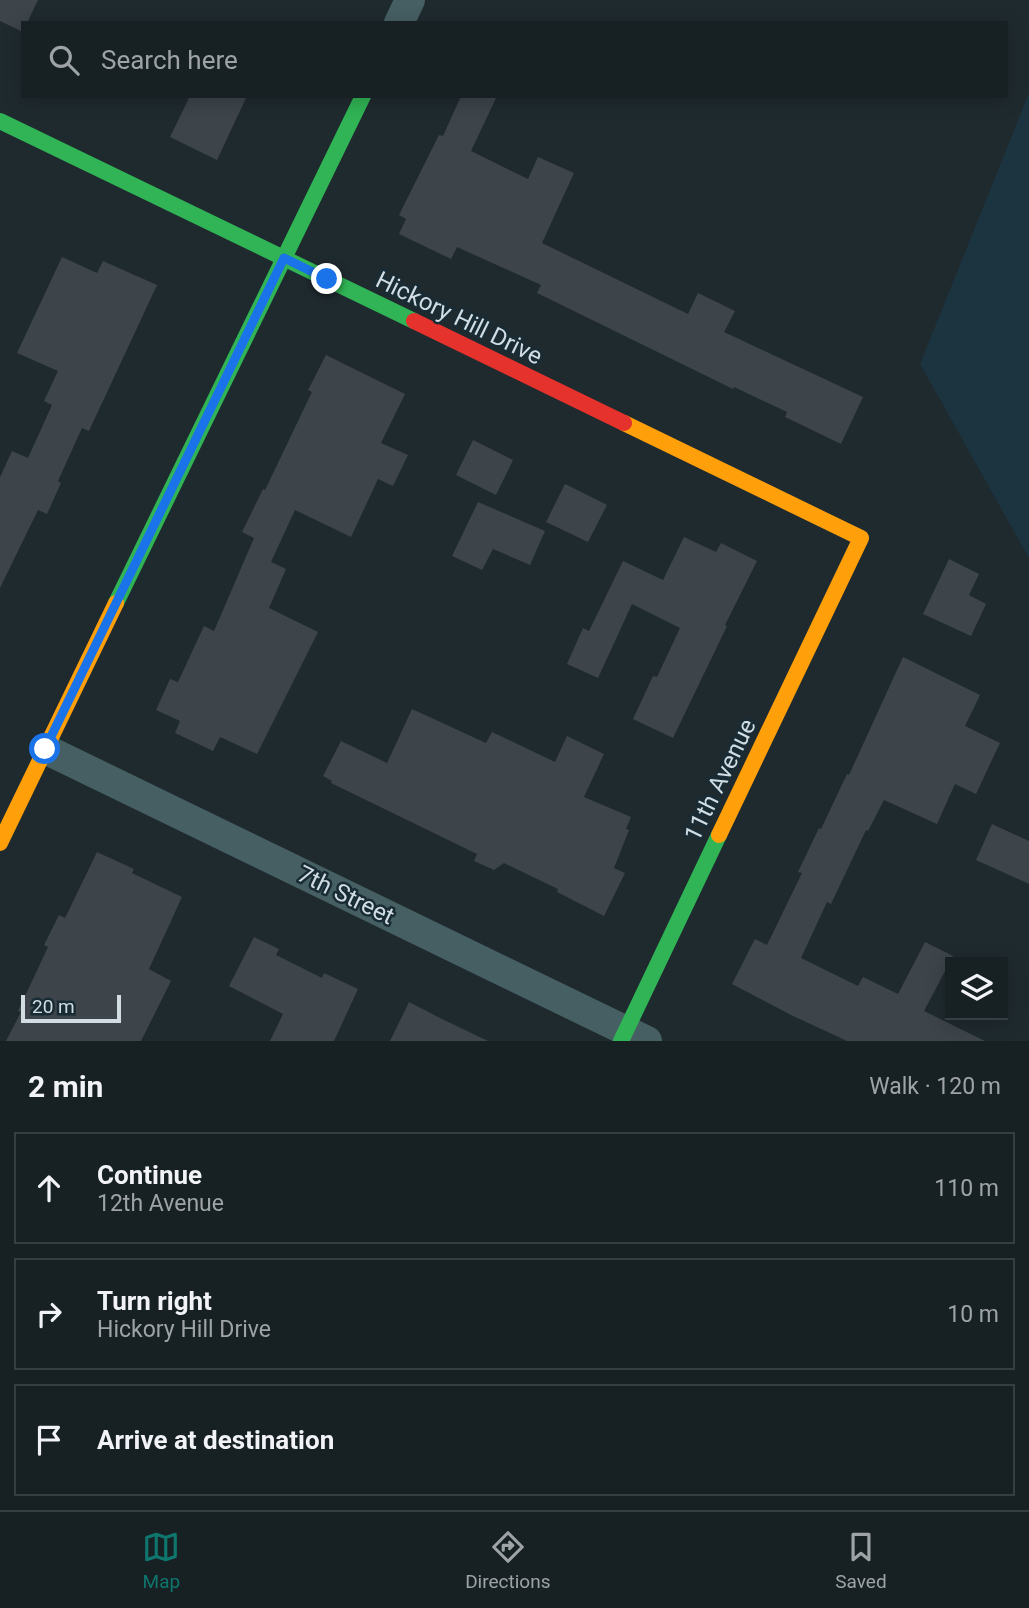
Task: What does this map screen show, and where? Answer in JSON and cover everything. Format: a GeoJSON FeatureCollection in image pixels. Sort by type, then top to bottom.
{"type":"FeatureCollection","features":[{"type":"Feature","properties":{"kind":"street"},"geometry":{"type":"LineString","coordinates":[[400,21],[410,0]]}},
{"type":"Feature","properties":{"kind":"street"},"geometry":{"type":"LineString","coordinates":[[0,842],[362,98]]}},
{"type":"Feature","properties":{"kind":"street","name":"Hickory Hill Drive"},"geometry":{"type":"LineString","coordinates":[[0,121],[861,538]]}},
{"type":"Feature","properties":{"kind":"street","name":"11th Avenue"},"geometry":{"type":"LineString","coordinates":[[631,1038],[861,538]]}},
{"type":"Feature","properties":{"kind":"street","name":"7th Street"},"geometry":{"type":"LineString","coordinates":[[45,749],[631,1038]]}},
{"type":"Feature","properties":{"kind":"shaded area"},"geometry":{"type":"Polygon","coordinates":[[[1029,93],[1029,558],[920,364],[1029,93]]]}},
{"type":"Feature","properties":{"kind":"building"},"geometry":{"type":"Polygon","coordinates":[[[0,0],[38,0],[28,21],[21,21],[21,31],[0,21],[0,0]]]}},
{"type":"Feature","properties":{"kind":"building"},"geometry":{"type":"Polygon","coordinates":[[[189,98],[246,98],[217,160],[170,137],[189,98]]]}},
{"type":"Feature","properties":{"kind":"building"},"geometry":{"type":"Polygon","coordinates":[[[460,98],[496,98],[471,151],[528,179],[538,157],[574,173],[542,243],[688,314],[698,293],[735,311],[724,332],[863,397],[841,444],[785,417],[787,412],[734,387],[733,389],[537,293],[541,285],[457,247],[451,259],[399,234],[406,219],[399,215],[439,135],[443,136],[460,98]]]}},
{"type":"Feature","properties":{"kind":"building"},"geometry":{"type":"Polygon","coordinates":[[[62,257],[97,273],[103,261],[157,285],[89,431],[82,428],[58,481],[61,483],[47,514],[38,510],[0,588],[0,477],[12,451],[28,458],[52,405],[44,401],[58,371],[17,353],[62,257]]]}},
{"type":"Feature","properties":{"kind":"building"},"geometry":{"type":"Polygon","coordinates":[[[326,355],[405,394],[381,443],[408,455],[393,486],[378,479],[351,537],[295,510],[271,562],[286,569],[269,608],[318,632],[257,754],[220,737],[213,751],[175,733],[180,721],[156,710],[170,679],[178,682],[204,626],[214,631],[254,538],[242,532],[312,392],[308,390],[326,355]]]}},
{"type":"Feature","properties":{"kind":"building"},"geometry":{"type":"Polygon","coordinates":[[[473,440],[513,460],[496,495],[456,475],[473,440]]]}},
{"type":"Feature","properties":{"kind":"building"},"geometry":{"type":"Polygon","coordinates":[[[565,484],[607,505],[588,542],[546,522],[565,484]]]}},
{"type":"Feature","properties":{"kind":"building"},"geometry":{"type":"Polygon","coordinates":[[[478,502],[545,531],[530,565],[493,549],[482,570],[452,556],[478,502]]]}},
{"type":"Feature","properties":{"kind":"building"},"geometry":{"type":"Polygon","coordinates":[[[684,537],[716,552],[721,543],[757,561],[673,738],[633,719],[680,628],[632,604],[598,678],[567,664],[583,628],[589,631],[623,561],[663,580],[684,537]]]}},
{"type":"Feature","properties":{"kind":"building"},"geometry":{"type":"Polygon","coordinates":[[[949,559],[979,574],[969,595],[986,604],[971,636],[923,614],[949,559]]]}},
{"type":"Feature","properties":{"kind":"building"},"geometry":{"type":"Polygon","coordinates":[[[903,657],[980,695],[965,726],[1000,743],[976,794],[955,784],[937,824],[884,800],[868,831],[866,830],[831,904],[827,902],[801,958],[858,986],[863,977],[898,994],[925,942],[953,956],[945,957],[945,971],[924,1011],[985,1041],[847,1041],[732,984],[755,939],[767,945],[802,873],[798,872],[819,828],[821,829],[847,774],[849,775],[903,657]]]}},
{"type":"Feature","properties":{"kind":"building"},"geometry":{"type":"Polygon","coordinates":[[[412,709],[486,743],[492,732],[555,762],[567,736],[604,754],[584,797],[631,817],[626,829],[629,830],[614,868],[625,873],[604,916],[557,892],[558,889],[504,863],[494,870],[474,861],[477,854],[331,783],[332,781],[323,776],[341,741],[387,763],[412,709]]]}},
{"type":"Feature","properties":{"kind":"building"},"geometry":{"type":"Polygon","coordinates":[[[992,824],[1029,841],[1029,884],[976,860],[992,824]]]}},
{"type":"Feature","properties":{"kind":"building"},"geometry":{"type":"Polygon","coordinates":[[[97,852],[134,869],[132,873],[182,897],[149,969],[171,981],[141,1041],[6,1041],[48,947],[44,945],[59,915],[65,918],[97,852]]]}},
{"type":"Feature","properties":{"kind":"building"},"geometry":{"type":"Polygon","coordinates":[[[254,937],[279,949],[276,955],[322,978],[324,973],[358,989],[334,1041],[270,1041],[283,1014],[229,986],[254,937]]]}},
{"type":"Feature","properties":{"kind":"building"},"geometry":{"type":"Polygon","coordinates":[[[409,1002],[442,1019],[488,1041],[390,1041],[409,1002]]]}},
{"type":"Feature","properties":{"kind":"traffic: fast"},"geometry":{"type":"LineString","coordinates":[[116,603],[362,98]]}},
{"type":"Feature","properties":{"kind":"traffic: fast"},"geometry":{"type":"LineString","coordinates":[[0,121],[414,321]]}},
{"type":"Feature","properties":{"kind":"traffic: fast"},"geometry":{"type":"LineString","coordinates":[[621,1041],[719,835]]}},
{"type":"Feature","properties":{"kind":"traffic: slow"},"geometry":{"type":"LineString","coordinates":[[624,423],[861,538],[719,835]]}},
{"type":"Feature","properties":{"kind":"traffic: slow"},"geometry":{"type":"LineString","coordinates":[[0,843],[116,603]]}},
{"type":"Feature","properties":{"kind":"traffic: jam"},"geometry":{"type":"LineString","coordinates":[[414,321],[624,423]]}},
{"type":"Feature","properties":{"kind":"route"},"geometry":{"type":"LineString","coordinates":[[45,749],[284,258],[327,279]]}}]}
